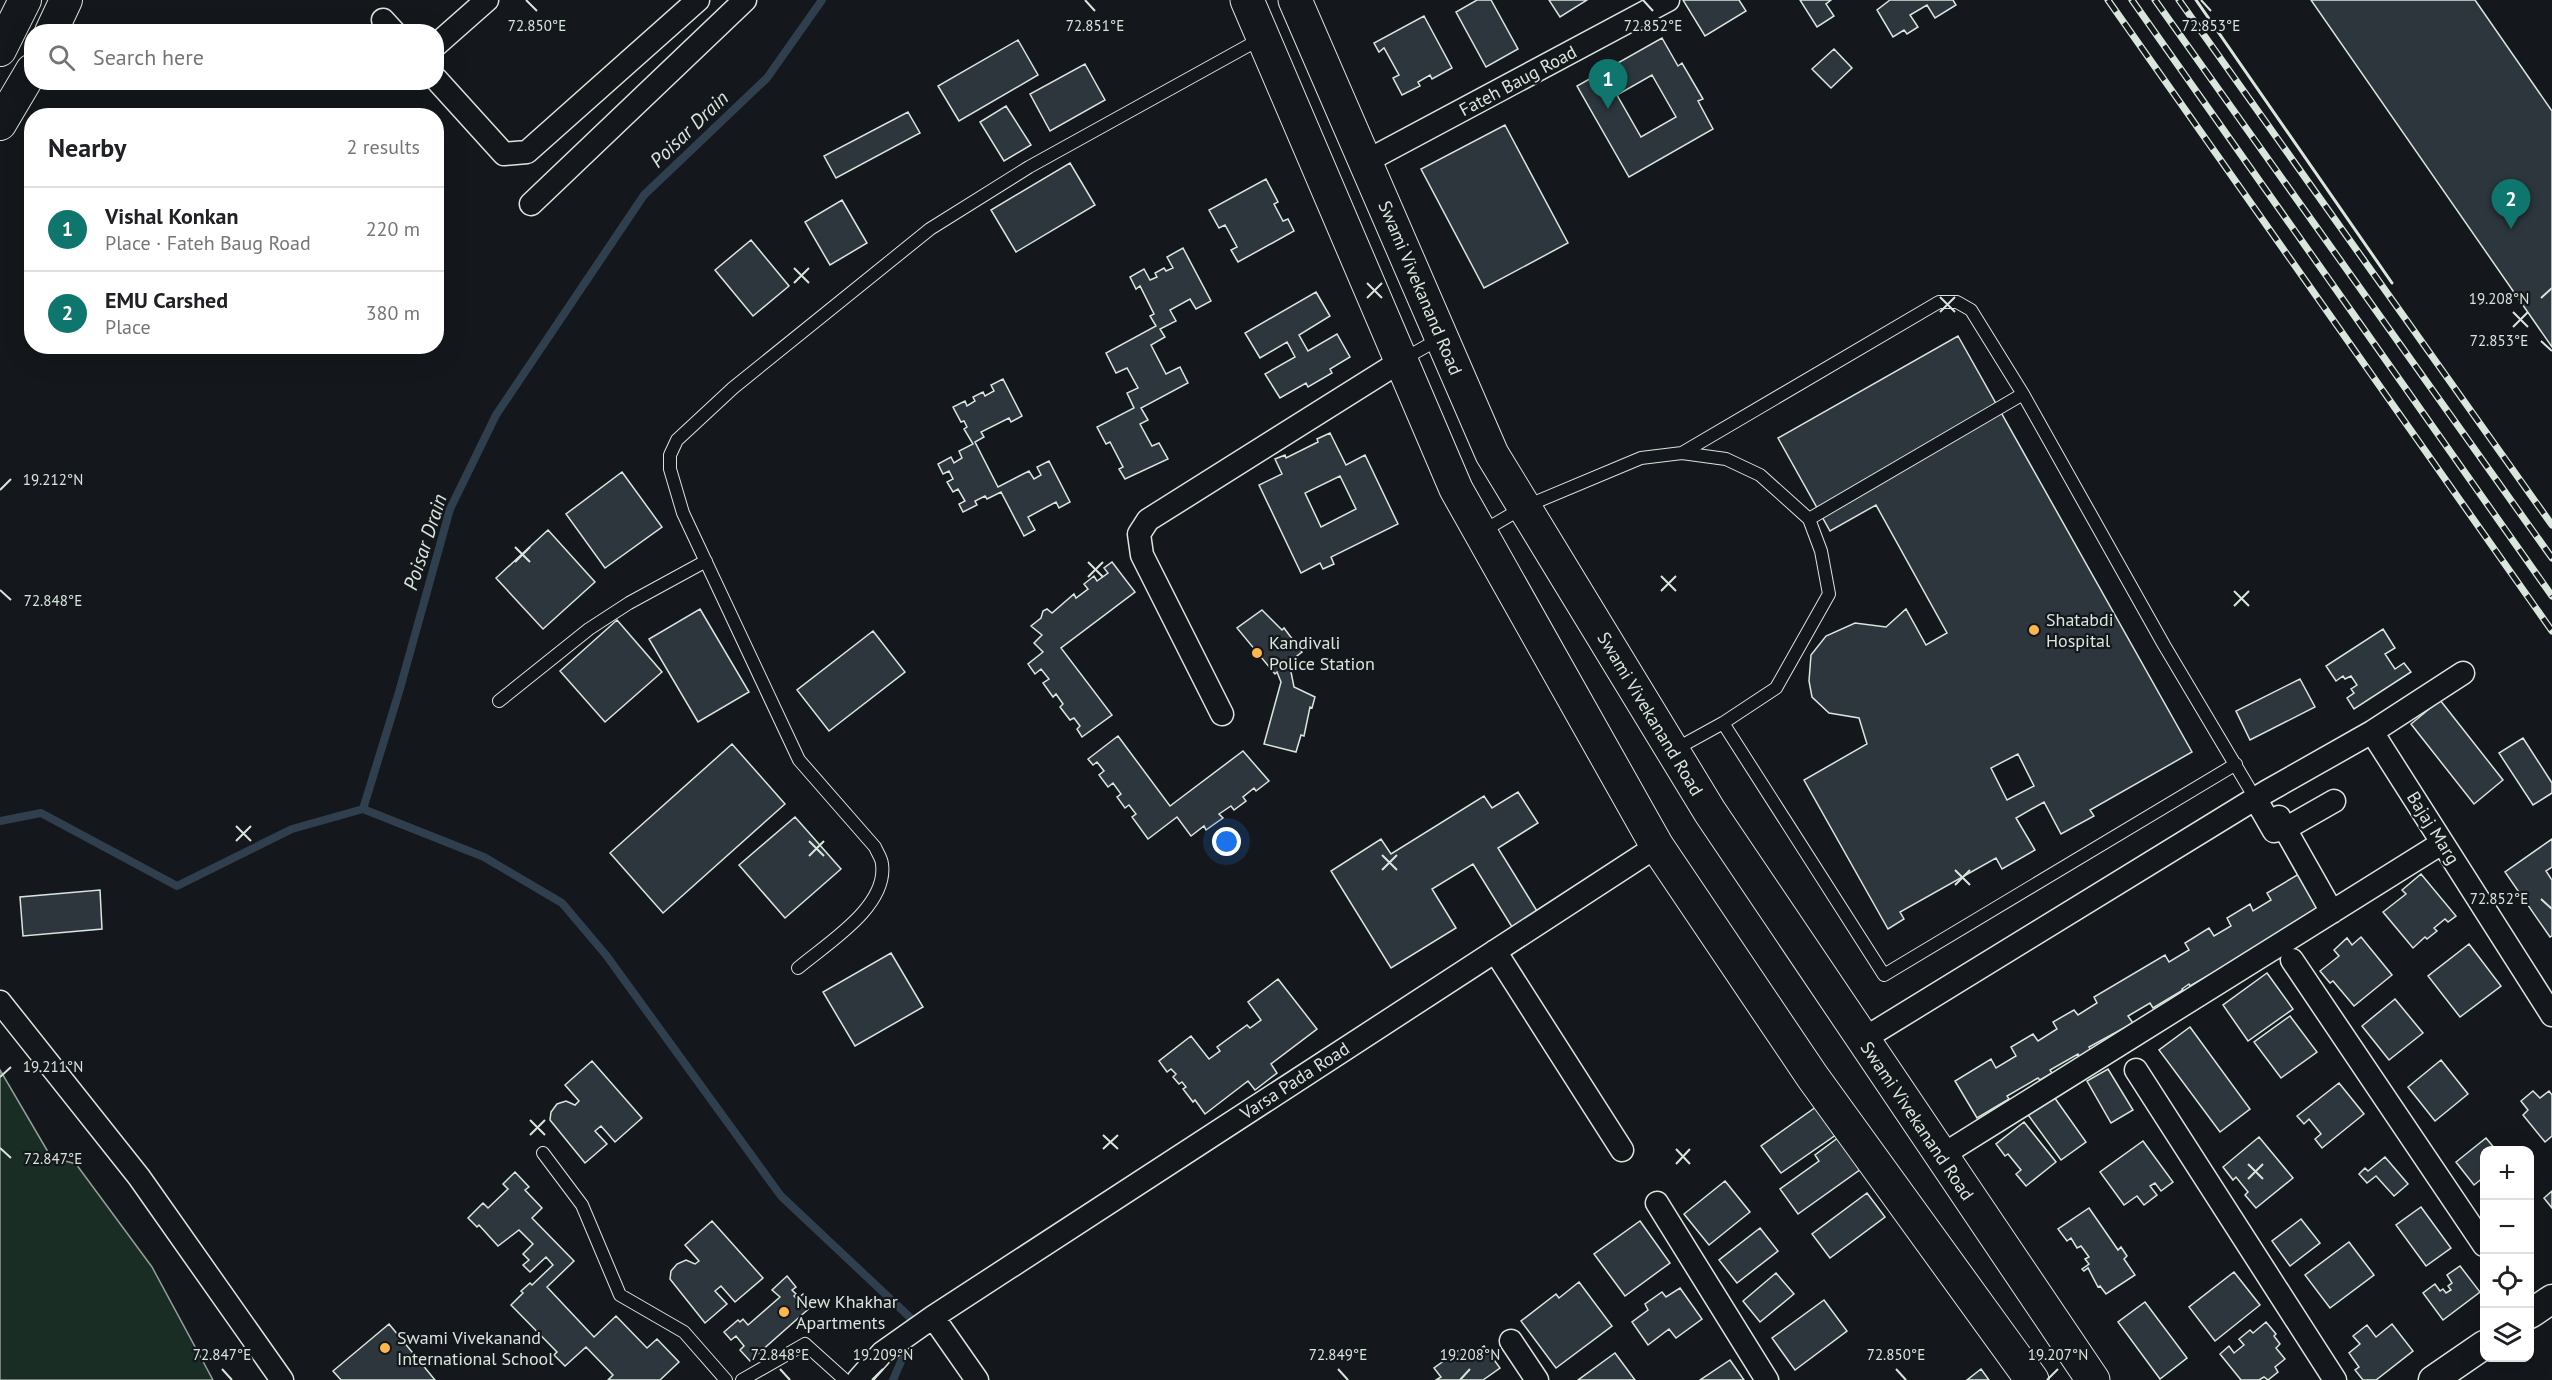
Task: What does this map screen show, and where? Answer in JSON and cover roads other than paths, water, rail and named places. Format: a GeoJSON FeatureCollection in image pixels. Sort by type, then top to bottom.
{"type":"FeatureCollection","features":[{"type":"Feature","properties":{"kind":"main road"},"geometry":{"type":"LineString","coordinates":[[0,50],[25,0]]}},
{"type":"Feature","properties":{"kind":"main road"},"geometry":{"type":"LineString","coordinates":[[55,24],[66,0]]}},
{"type":"Feature","properties":{"kind":"main road"},"geometry":{"type":"LineString","coordinates":[[1247,0],[1456,489],[1657,846],[1812,1076],[2032,1380]]}},
{"type":"Feature","properties":{"kind":"main road","name":"Swami Vivekanand Road"},"geometry":{"type":"LineString","coordinates":[[1295,0],[1492,454],[1710,812],[2093,1380]]}},
{"type":"Feature","properties":{"kind":"main road"},"geometry":{"type":"LineString","coordinates":[[0,124],[24,84]]}},
{"type":"Feature","properties":{"kind":"street"},"geometry":{"type":"LineString","coordinates":[[444,38],[488,0]]}},
{"type":"Feature","properties":{"kind":"street"},"geometry":{"type":"LineString","coordinates":[[444,88],[504,154],[527,152],[698,0]]}},
{"type":"Feature","properties":{"kind":"street"},"geometry":{"type":"LineString","coordinates":[[531,204],[745,0]]}},
{"type":"Feature","properties":{"kind":"street","name":"Fateh Baug Road"},"geometry":{"type":"LineString","coordinates":[[1365,162],[1668,0]]}},
{"type":"Feature","properties":{"kind":"street"},"geometry":{"type":"LineString","coordinates":[[1222,714],[1142,555],[1139,534],[1148,520],[1401,361]]}},
{"type":"Feature","properties":{"kind":"street"},"geometry":{"type":"LineString","coordinates":[[1862,1040],[2261,795],[2372,732],[2463,673]]}},
{"type":"Feature","properties":{"kind":"street","name":"Bajaj Marg"},"geometry":{"type":"LineString","coordinates":[[2372,732],[2552,1015]]}},
{"type":"Feature","properties":{"kind":"street"},"geometry":{"type":"LineString","coordinates":[[2261,795],[2285,829],[2332,912]]}},
{"type":"Feature","properties":{"kind":"street"},"geometry":{"type":"LineString","coordinates":[[2285,829],[2334,801]]}},
{"type":"Feature","properties":{"kind":"street"},"geometry":{"type":"LineString","coordinates":[[1941,1156],[2442,843]]}},
{"type":"Feature","properties":{"kind":"street","name":"Varsa Pada Road"},"geometry":{"type":"LineString","coordinates":[[858,1380],[882,1353],[933,1317],[1657,846]]}},
{"type":"Feature","properties":{"kind":"street"},"geometry":{"type":"LineString","coordinates":[[1495,951],[1622,1150]]}},
{"type":"Feature","properties":{"kind":"street"},"geometry":{"type":"LineString","coordinates":[[2292,960],[2480,1239]]}},
{"type":"Feature","properties":{"kind":"street"},"geometry":{"type":"LineString","coordinates":[[0,1002],[139,1177],[282,1380]]}},
{"type":"Feature","properties":{"kind":"street"},"geometry":{"type":"LineString","coordinates":[[2136,1070],[2335,1380]]}},
{"type":"Feature","properties":{"kind":"street"},"geometry":{"type":"LineString","coordinates":[[1656,1203],[1767,1380]]}},
{"type":"Feature","properties":{"kind":"street"},"geometry":{"type":"LineString","coordinates":[[933,1317],[978,1380]]}},
{"type":"Feature","properties":{"kind":"street"},"geometry":{"type":"LineString","coordinates":[[1511,1341],[1537,1380]]}},
{"type":"Feature","properties":{"kind":"street"},"geometry":{"type":"LineString","coordinates":[[2433,1380],[2480,1348]]}},
{"type":"Feature","properties":{"kind":"lane"},"geometry":{"type":"LineString","coordinates":[[798,968],[866,911],[878,894],[883,864],[875,847],[800,760],[683,513],[669,469],[670,455],[677,440],[733,388],[930,229],[1029,167],[1263,38]]}},
{"type":"Feature","properties":{"kind":"lane"},"geometry":{"type":"LineString","coordinates":[[1682,453],[1939,302],[1956,302],[1971,310],[2023,394],[2164,645],[2236,764],[2261,795]]}},
{"type":"Feature","properties":{"kind":"lane"},"geometry":{"type":"LineString","coordinates":[[1401,361],[1442,338]]}},
{"type":"Feature","properties":{"kind":"lane"},"geometry":{"type":"LineString","coordinates":[[1809,519],[2023,394]]}},
{"type":"Feature","properties":{"kind":"lane"},"geometry":{"type":"LineString","coordinates":[[1480,533],[1524,507],[1641,458],[1682,453],[1726,459],[1760,476],[1809,519],[1821,551],[1830,594],[1776,688],[1723,723],[1673,751]]}},
{"type":"Feature","properties":{"kind":"lane"},"geometry":{"type":"LineString","coordinates":[[499,701],[590,630],[629,603],[706,561]]}},
{"type":"Feature","properties":{"kind":"lane"},"geometry":{"type":"LineString","coordinates":[[1723,723],[1884,975],[2236,764]]}},
{"type":"Feature","properties":{"kind":"lane"},"geometry":{"type":"LineString","coordinates":[[543,1153],[582,1205],[620,1295],[684,1332],[726,1380]]}},
{"type":"Feature","properties":{"kind":"lane"},"geometry":{"type":"LineString","coordinates":[[742,1380],[805,1344],[845,1380]]}},
{"type":"Feature","properties":{"kind":"waterway","name":"Poisar Drain"},"geometry":{"type":"LineString","coordinates":[[0,821],[41,813],[177,886],[292,829],[363,809],[399,692],[450,509],[496,415],[644,195],[767,78],[822,0]]}},
{"type":"Feature","properties":{"kind":"waterway"},"geometry":{"type":"LineString","coordinates":[[363,809],[484,857],[562,903],[606,955],[781,1196],[917,1324],[916,1326]]}},
{"type":"Feature","properties":{"kind":"waterway"},"geometry":{"type":"LineString","coordinates":[[893,1380],[909,1343]]}},
{"type":"Feature","properties":{"kind":"railway"},"geometry":{"type":"LineString","coordinates":[[2108,0],[2552,631]]}},
{"type":"Feature","properties":{"kind":"railway"},"geometry":{"type":"LineString","coordinates":[[2132,0],[2552,596]]}},
{"type":"Feature","properties":{"kind":"railway"},"geometry":{"type":"LineString","coordinates":[[2155,0],[2552,558]]}},
{"type":"Feature","properties":{"kind":"railway"},"geometry":{"type":"LineString","coordinates":[[2179,0],[2552,525]]}},
{"type":"Feature","properties":{"kind":"place","name":"Vishal Konkan"},"geometry":{"type":"Point","coordinates":[1608,109]}},
{"type":"Feature","properties":{"kind":"place","name":"EMU Carshed"},"geometry":{"type":"Point","coordinates":[2511,229]}},
{"type":"Feature","properties":{"kind":"place","name":"Shatabdi Hospital"},"geometry":{"type":"Point","coordinates":[2034,630]}},
{"type":"Feature","properties":{"kind":"place","name":"Kandivali Police Station"},"geometry":{"type":"Point","coordinates":[1257,653]}},
{"type":"Feature","properties":{"kind":"place","name":"New Khakhar Apartments"},"geometry":{"type":"Point","coordinates":[784,1312]}},
{"type":"Feature","properties":{"kind":"place","name":"Swami Vivekanand International School"},"geometry":{"type":"Point","coordinates":[385,1348]}}]}
